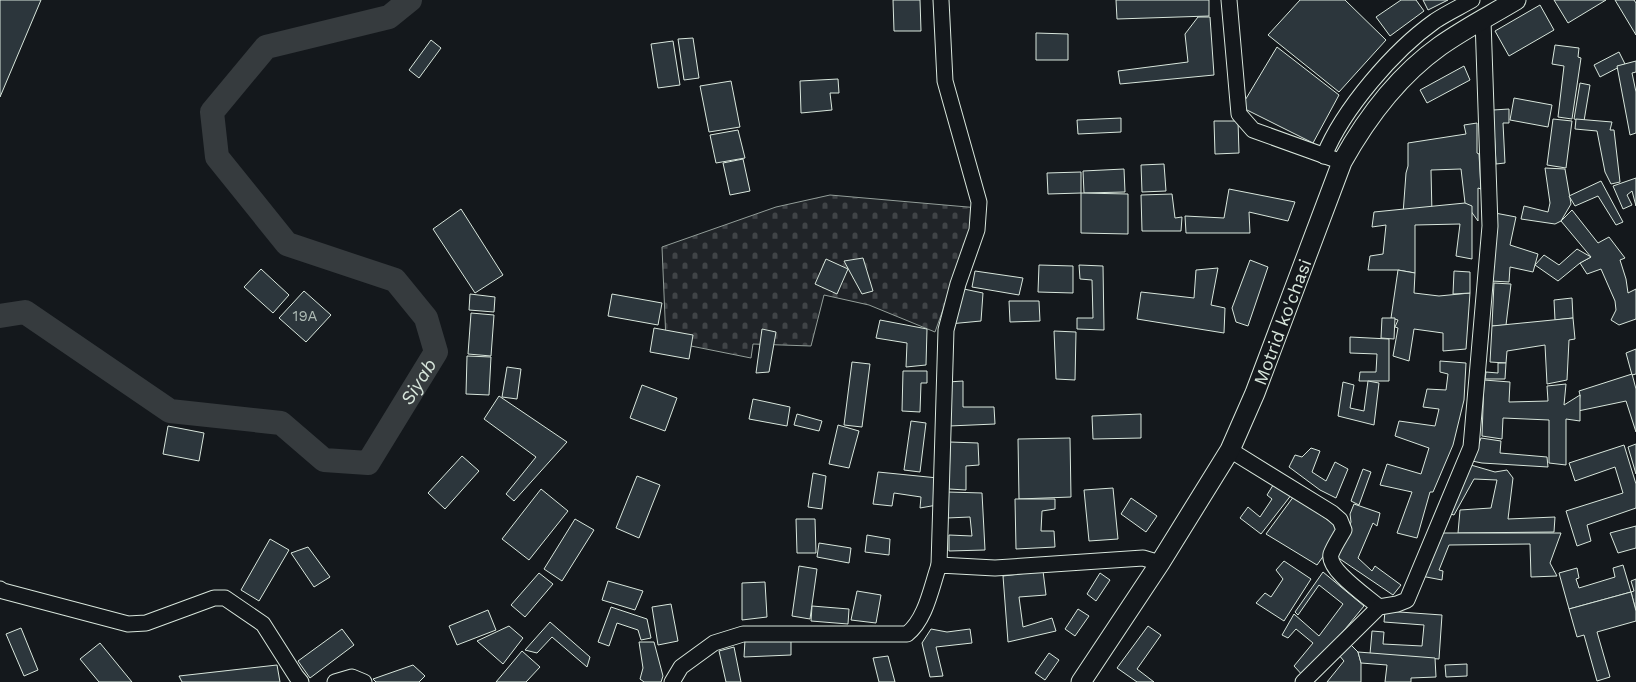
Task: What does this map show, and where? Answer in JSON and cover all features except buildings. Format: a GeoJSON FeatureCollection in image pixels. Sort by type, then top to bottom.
{"type":"FeatureCollection","features":[{"type":"Feature","properties":{"kind":"main road","name":"Motrid ko'chasi"},"geometry":{"type":"LineString","coordinates":[[1081,682],[1160,563],[1230,450],[1255,393],[1342,162],[1368,118],[1384,98],[1422,60],[1441,45],[1516,0]]}},
{"type":"Feature","properties":{"kind":"street"},"geometry":{"type":"LineString","coordinates":[[672,682],[681,667],[714,643],[742,634],[907,634],[916,628],[921,616],[939,566],[946,330],[958,284],[977,230],[979,202],[945,81],[941,0]]}},
{"type":"Feature","properties":{"kind":"street"},"geometry":{"type":"LineString","coordinates":[[1229,0],[1239,114],[1253,130],[1342,162]]}},
{"type":"Feature","properties":{"kind":"street"},"geometry":{"type":"LineString","coordinates":[[1324,156],[1331,139],[1348,114],[1397,54],[1436,20],[1472,0]]}},
{"type":"Feature","properties":{"kind":"street"},"geometry":{"type":"LineString","coordinates":[[1303,682],[1379,607],[1397,604],[1406,600],[1471,447],[1490,226],[1483,20]]}},
{"type":"Feature","properties":{"kind":"street"},"geometry":{"type":"LineString","coordinates":[[1230,450],[1332,513],[1340,520],[1344,530],[1331,554],[1331,563],[1337,572],[1379,607]]}},
{"type":"Feature","properties":{"kind":"street"},"geometry":{"type":"LineString","coordinates":[[939,566],[995,568],[1144,558],[1160,563]]}},
{"type":"Feature","properties":{"kind":"street"},"geometry":{"type":"LineString","coordinates":[[0,589],[3,592],[128,624],[146,623],[214,598],[224,598],[263,624],[301,682]]}},
{"type":"Feature","properties":{"kind":"street"},"geometry":{"type":"LineString","coordinates":[[335,682],[352,677],[364,682]]}},
{"type":"Feature","properties":{"kind":"green space"},"geometry":{"type":"Polygon","coordinates":[[[830,195],[979,208],[935,332],[869,305],[824,295],[811,346],[753,344],[751,358],[666,341],[662,247],[776,207],[830,195]]]}},
{"type":"Feature","properties":{"kind":"waterway","name":"Siyab"},"geometry":{"type":"LineString","coordinates":[[0,316],[25,312],[170,411],[281,423],[324,460],[368,463],[436,352],[426,318],[395,280],[287,244],[217,157],[212,112],[266,47],[389,17],[410,0]]}}]}
